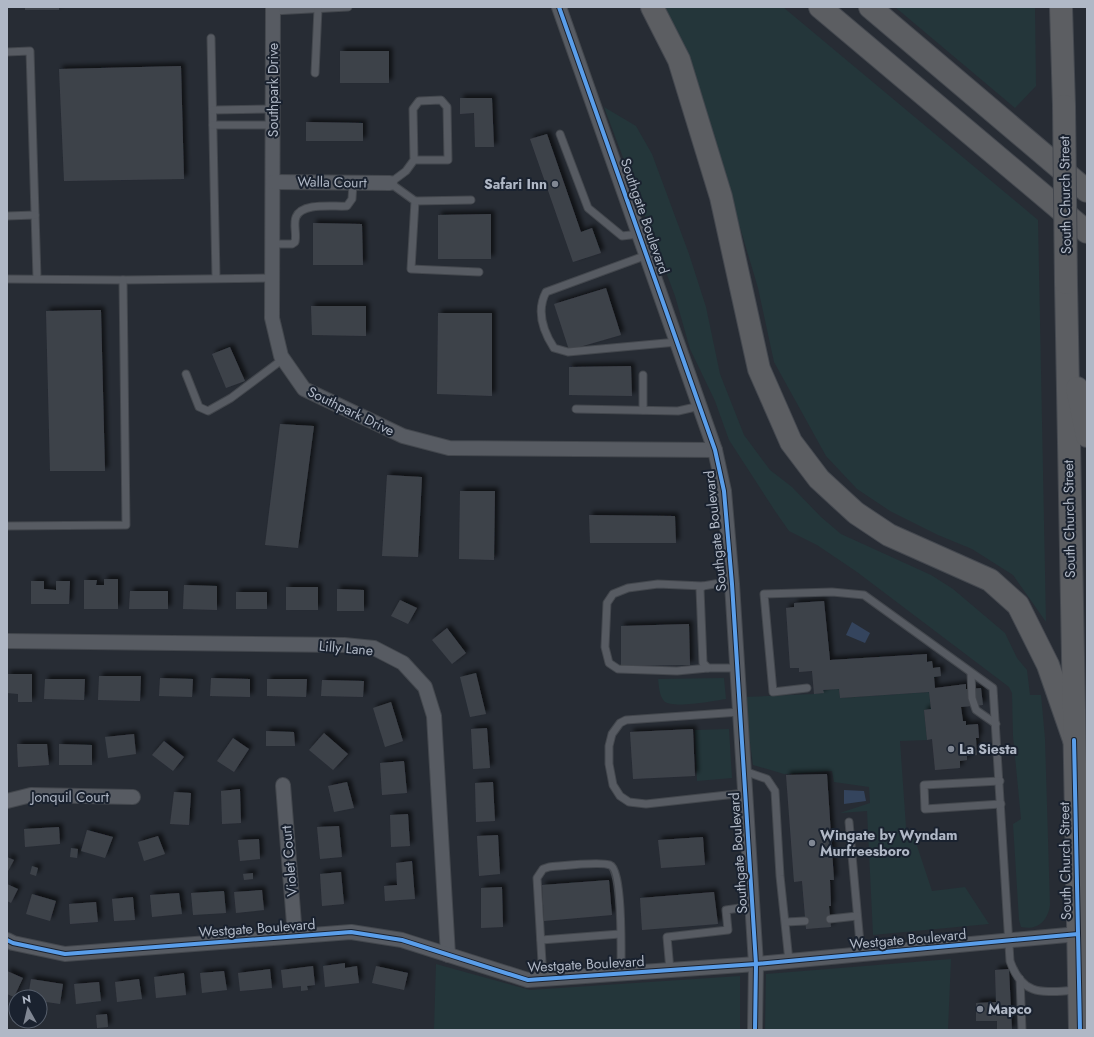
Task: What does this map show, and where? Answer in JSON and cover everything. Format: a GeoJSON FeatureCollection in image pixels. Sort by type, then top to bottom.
{"type":"FeatureCollection","features":[{"type":"Feature","properties":{"kind":"highway"},"geometry":{"type":"LineString","coordinates":[[652,7],[679,60],[721,197],[759,369],[791,442],[819,479],[856,513],[889,535],[990,580],[1018,606],[1048,665],[1074,740]]}},
{"type":"Feature","properties":{"kind":"highway"},"geometry":{"type":"LineString","coordinates":[[820,7],[1087,232]]}},
{"type":"Feature","properties":{"kind":"highway"},"geometry":{"type":"LineString","coordinates":[[870,7],[1087,190]]}},
{"type":"Feature","properties":{"kind":"highway","name":"South Church Street"},"geometry":{"type":"LineString","coordinates":[[1061,7],[1064,106],[1066,336],[1075,820],[1082,934],[1079,990],[1080,1030]]}},
{"type":"Feature","properties":{"kind":"highway"},"geometry":{"type":"LineString","coordinates":[[1066,336],[1087,436]]}},
{"type":"Feature","properties":{"kind":"highway"},"geometry":{"type":"LineString","coordinates":[[1071,637],[1082,650],[1087,652]]}},
{"type":"Feature","properties":{"kind":"highway"},"geometry":{"type":"LineString","coordinates":[[1075,820],[1087,767]]}},
{"type":"Feature","properties":{"kind":"street","name":"Southgate Boulevard"},"geometry":{"type":"LineString","coordinates":[[559,7],[700,406],[715,450],[724,490],[732,581],[753,906],[756,964],[755,1030]]}},
{"type":"Feature","properties":{"kind":"street","name":"Southpark Drive"},"geometry":{"type":"LineString","coordinates":[[272,9],[272,318],[281,356],[304,389],[403,436],[449,448],[715,450]]}},
{"type":"Feature","properties":{"kind":"street","name":"Walla Court"},"geometry":{"type":"LineString","coordinates":[[273,182],[390,183]]}},
{"type":"Feature","properties":{"kind":"street","name":"Lilly Lane"},"geometry":{"type":"LineString","coordinates":[[7,640],[344,645],[374,648],[403,663],[425,687],[434,716],[448,955]]}},
{"type":"Feature","properties":{"kind":"street","name":"Violet Court"},"geometry":{"type":"LineString","coordinates":[[283,785],[295,936]]}},
{"type":"Feature","properties":{"kind":"street","name":"Jonquil Court"},"geometry":{"type":"LineString","coordinates":[[7,801],[31,796],[133,797]]}},
{"type":"Feature","properties":{"kind":"street","name":"Westgate Boulevard"},"geometry":{"type":"LineString","coordinates":[[7,940],[13,943],[65,954],[351,932],[402,940],[528,980],[756,964],[1082,934]]}},
{"type":"Feature","properties":{"kind":"lane"},"geometry":{"type":"LineString","coordinates":[[272,9],[318,9],[348,7]]}},
{"type":"Feature","properties":{"kind":"lane"},"geometry":{"type":"LineString","coordinates":[[315,73],[318,9]]}},
{"type":"Feature","properties":{"kind":"lane"},"geometry":{"type":"LineString","coordinates":[[211,38],[216,277]]}},
{"type":"Feature","properties":{"kind":"lane"},"geometry":{"type":"LineString","coordinates":[[7,52],[30,51],[37,278]]}},
{"type":"Feature","properties":{"kind":"lane"},"geometry":{"type":"LineString","coordinates":[[414,160],[448,160],[447,106],[441,100],[419,101],[413,109],[414,160],[406,171],[390,183],[415,201],[471,200]]}},
{"type":"Feature","properties":{"kind":"lane"},"geometry":{"type":"LineString","coordinates":[[213,110],[273,109]]}},
{"type":"Feature","properties":{"kind":"lane"},"geometry":{"type":"LineString","coordinates":[[213,125],[273,125]]}},
{"type":"Feature","properties":{"kind":"lane"},"geometry":{"type":"LineString","coordinates":[[560,134],[588,208],[622,236],[639,234]]}},
{"type":"Feature","properties":{"kind":"lane"},"geometry":{"type":"LineString","coordinates":[[272,244],[292,244],[294,242],[296,218],[300,211],[316,206],[347,206],[352,199],[353,183]]}},
{"type":"Feature","properties":{"kind":"lane"},"geometry":{"type":"LineString","coordinates":[[415,201],[412,269],[479,272]]}},
{"type":"Feature","properties":{"kind":"lane"},"geometry":{"type":"LineString","coordinates":[[7,216],[35,215]]}},
{"type":"Feature","properties":{"kind":"lane"},"geometry":{"type":"LineString","coordinates":[[647,255],[546,292],[540,303],[548,338],[554,348],[568,352],[677,342]]}},
{"type":"Feature","properties":{"kind":"lane"},"geometry":{"type":"LineString","coordinates":[[7,279],[37,278],[123,280],[216,277],[272,278]]}},
{"type":"Feature","properties":{"kind":"lane"},"geometry":{"type":"LineString","coordinates":[[7,526],[126,525],[123,280]]}},
{"type":"Feature","properties":{"kind":"lane"},"geometry":{"type":"LineString","coordinates":[[186,374],[199,407],[208,411],[231,398],[283,359]]}},
{"type":"Feature","properties":{"kind":"lane"},"geometry":{"type":"LineString","coordinates":[[643,375],[644,410]]}},
{"type":"Feature","properties":{"kind":"lane"},"geometry":{"type":"LineString","coordinates":[[576,409],[678,411],[700,406]]}},
{"type":"Feature","properties":{"kind":"lane"},"geometry":{"type":"LineString","coordinates":[[732,581],[704,586],[658,584],[628,588],[613,594],[607,603],[605,647],[609,662],[618,669],[677,671],[708,668],[738,668]]}},
{"type":"Feature","properties":{"kind":"lane"},"geometry":{"type":"LineString","coordinates":[[704,586],[700,589],[703,663],[708,668]]}},
{"type":"Feature","properties":{"kind":"lane"},"geometry":{"type":"LineString","coordinates":[[807,688],[773,692],[764,594],[832,592],[864,595],[993,688],[1000,781],[1010,961],[1020,980],[1022,1030]]}},
{"type":"Feature","properties":{"kind":"lane"},"geometry":{"type":"LineString","coordinates":[[971,673],[972,698],[976,710],[996,724]]}},
{"type":"Feature","properties":{"kind":"lane"},"geometry":{"type":"LineString","coordinates":[[740,712],[626,720],[620,724],[612,734],[609,746],[608,764],[613,785],[620,796],[629,802],[646,804],[746,793]]}},
{"type":"Feature","properties":{"kind":"lane"},"geometry":{"type":"LineString","coordinates":[[744,771],[767,780],[775,791],[780,876],[789,961]]}},
{"type":"Feature","properties":{"kind":"lane"},"geometry":{"type":"LineString","coordinates":[[1000,781],[924,785],[925,809],[1001,804]]}},
{"type":"Feature","properties":{"kind":"lane"},"geometry":{"type":"LineString","coordinates":[[849,822],[861,954]]}},
{"type":"Feature","properties":{"kind":"lane"},"geometry":{"type":"LineString","coordinates":[[543,979],[537,878],[543,869],[549,867],[601,864],[614,867],[616,872],[620,906],[621,974]]}},
{"type":"Feature","properties":{"kind":"lane"},"geometry":{"type":"LineString","coordinates":[[670,970],[667,937],[728,930],[726,910],[753,906]]}},
{"type":"Feature","properties":{"kind":"lane"},"geometry":{"type":"LineString","coordinates":[[830,919],[857,916]]}},
{"type":"Feature","properties":{"kind":"lane"},"geometry":{"type":"LineString","coordinates":[[786,922],[805,921]]}},
{"type":"Feature","properties":{"kind":"lane"},"geometry":{"type":"LineString","coordinates":[[541,940],[620,934]]}},
{"type":"Feature","properties":{"kind":"lane"},"geometry":{"type":"LineString","coordinates":[[1020,980],[1036,991],[1079,990]]}},
{"type":"Feature","properties":{"kind":"shaded area"},"geometry":{"type":"Polygon","coordinates":[[[660,7],[783,7],[1038,220],[1046,622],[1013,575],[972,549],[938,535],[890,511],[857,489],[826,456],[774,362],[758,288],[715,143],[660,7]]]}},
{"type":"Feature","properties":{"kind":"shaded area"},"geometry":{"type":"Polygon","coordinates":[[[895,7],[1035,7],[1036,86],[1015,108],[895,7]]]}},
{"type":"Feature","properties":{"kind":"shaded area"},"geometry":{"type":"Polygon","coordinates":[[[604,107],[636,126],[652,154],[689,254],[706,307],[720,374],[744,435],[770,470],[792,487],[821,517],[841,534],[931,575],[953,589],[1005,633],[1017,658],[1027,670],[1030,695],[1041,695],[1045,739],[1050,905],[1044,920],[1037,926],[1027,928],[1021,927],[1019,920],[1013,824],[1021,819],[1013,736],[1012,693],[1009,687],[857,572],[817,545],[789,531],[775,511],[729,440],[715,401],[690,349],[675,296],[604,107]]]}},
{"type":"Feature","properties":{"kind":"shaded area"},"geometry":{"type":"Polygon","coordinates":[[[724,678],[726,699],[703,703],[684,704],[668,703],[664,701],[660,693],[658,679],[724,678]]]}},
{"type":"Feature","properties":{"kind":"shaded area"},"geometry":{"type":"Polygon","coordinates":[[[839,689],[840,698],[929,692],[931,709],[924,710],[927,740],[900,741],[906,827],[913,834],[932,891],[965,887],[989,924],[873,935],[867,811],[840,813],[870,803],[869,787],[834,782],[832,771],[784,774],[753,765],[744,697],[814,694],[823,693],[823,690],[839,689]]]}},
{"type":"Feature","properties":{"kind":"shaded area"},"geometry":{"type":"Polygon","coordinates":[[[729,729],[732,778],[697,781],[695,730],[729,729]]]}},
{"type":"Feature","properties":{"kind":"shaded area"},"geometry":{"type":"Polygon","coordinates":[[[951,959],[948,1030],[765,1030],[766,974],[951,959]]]}},
{"type":"Feature","properties":{"kind":"shaded area"},"geometry":{"type":"Polygon","coordinates":[[[436,964],[530,990],[740,976],[740,1030],[434,1030],[436,964]]]}},
{"type":"Feature","properties":{"kind":"water"},"geometry":{"type":"Polygon","coordinates":[[[852,622],[870,633],[865,643],[846,635],[852,622]]]}},
{"type":"Feature","properties":{"kind":"water"},"geometry":{"type":"Polygon","coordinates":[[[844,790],[864,791],[866,801],[844,804],[844,790]]]}},
{"type":"Feature","properties":{"kind":"building"},"geometry":{"type":"Polygon","coordinates":[[[25,7],[59,7],[59,10],[25,10],[25,7]]]}},
{"type":"Feature","properties":{"kind":"building"},"geometry":{"type":"Polygon","coordinates":[[[340,51],[389,51],[389,83],[340,83],[340,51]]]}},
{"type":"Feature","properties":{"kind":"building"},"geometry":{"type":"Polygon","coordinates":[[[181,66],[184,179],[64,181],[59,69],[181,66]]]}},
{"type":"Feature","properties":{"kind":"building"},"geometry":{"type":"Polygon","coordinates":[[[460,98],[492,98],[494,147],[475,147],[474,113],[460,114],[460,98]]]}},
{"type":"Feature","properties":{"kind":"building"},"geometry":{"type":"Polygon","coordinates":[[[306,122],[363,123],[363,141],[306,141],[306,122]]]}},
{"type":"Feature","properties":{"kind":"building","name":"Safari Inn"},"geometry":{"type":"Polygon","coordinates":[[[547,134],[581,232],[592,228],[601,253],[573,262],[530,139],[547,134]]]}},
{"type":"Feature","properties":{"kind":"building"},"geometry":{"type":"Polygon","coordinates":[[[491,214],[491,259],[438,259],[438,215],[491,214]]]}},
{"type":"Feature","properties":{"kind":"building"},"geometry":{"type":"Polygon","coordinates":[[[313,223],[362,224],[363,265],[313,265],[313,223]]]}},
{"type":"Feature","properties":{"kind":"building"},"geometry":{"type":"Polygon","coordinates":[[[606,288],[621,335],[569,350],[554,304],[606,288]]]}},
{"type":"Feature","properties":{"kind":"building"},"geometry":{"type":"Polygon","coordinates":[[[311,306],[366,306],[366,336],[312,335],[311,306]]]}},
{"type":"Feature","properties":{"kind":"building"},"geometry":{"type":"Polygon","coordinates":[[[101,310],[105,471],[50,471],[46,311],[101,310]]]}},
{"type":"Feature","properties":{"kind":"building"},"geometry":{"type":"Polygon","coordinates":[[[438,313],[492,313],[492,396],[437,394],[438,313]]]}},
{"type":"Feature","properties":{"kind":"building"},"geometry":{"type":"Polygon","coordinates":[[[230,347],[245,381],[226,388],[212,354],[230,347]]]}},
{"type":"Feature","properties":{"kind":"building"},"geometry":{"type":"Polygon","coordinates":[[[631,366],[632,396],[569,395],[569,367],[631,366]]]}},
{"type":"Feature","properties":{"kind":"building"},"geometry":{"type":"Polygon","coordinates":[[[280,424],[314,426],[298,548],[265,545],[280,424]]]}},
{"type":"Feature","properties":{"kind":"building"},"geometry":{"type":"Polygon","coordinates":[[[387,475],[422,477],[418,557],[382,556],[387,475]]]}},
{"type":"Feature","properties":{"kind":"building"},"geometry":{"type":"Polygon","coordinates":[[[460,491],[495,491],[494,560],[459,559],[460,491]]]}},
{"type":"Feature","properties":{"kind":"building"},"geometry":{"type":"Polygon","coordinates":[[[589,515],[675,516],[676,543],[590,543],[589,515]]]}},
{"type":"Feature","properties":{"kind":"building"},"geometry":{"type":"Polygon","coordinates":[[[104,579],[118,579],[118,609],[84,609],[84,580],[97,580],[96,585],[104,585],[104,579]]]}},
{"type":"Feature","properties":{"kind":"building"},"geometry":{"type":"Polygon","coordinates":[[[31,581],[44,581],[44,589],[56,590],[56,581],[70,581],[69,604],[31,604],[31,581]]]}},
{"type":"Feature","properties":{"kind":"building"},"geometry":{"type":"Polygon","coordinates":[[[184,585],[217,586],[217,610],[183,609],[184,585]]]}},
{"type":"Feature","properties":{"kind":"building"},"geometry":{"type":"Polygon","coordinates":[[[286,587],[318,587],[318,610],[286,610],[286,587]]]}},
{"type":"Feature","properties":{"kind":"building"},"geometry":{"type":"Polygon","coordinates":[[[337,589],[364,590],[364,611],[337,611],[337,589]]]}},
{"type":"Feature","properties":{"kind":"building"},"geometry":{"type":"Polygon","coordinates":[[[130,591],[168,591],[168,609],[129,609],[130,591]]]}},
{"type":"Feature","properties":{"kind":"building"},"geometry":{"type":"Polygon","coordinates":[[[236,592],[267,592],[267,609],[236,609],[236,592]]]}},
{"type":"Feature","properties":{"kind":"building"},"geometry":{"type":"Polygon","coordinates":[[[400,600],[417,608],[408,624],[391,616],[400,600]]]}},
{"type":"Feature","properties":{"kind":"building"},"geometry":{"type":"Polygon","coordinates":[[[824,601],[830,660],[927,654],[927,662],[932,661],[933,668],[940,667],[941,676],[934,677],[935,688],[966,684],[966,689],[981,688],[983,705],[961,707],[963,721],[966,721],[966,725],[978,724],[979,738],[976,738],[977,755],[967,756],[967,760],[960,761],[960,768],[935,770],[932,739],[927,740],[924,710],[931,709],[929,692],[840,698],[839,689],[823,690],[824,693],[814,694],[812,671],[799,672],[799,668],[790,668],[786,608],[794,607],[794,603],[824,601]]]}},
{"type":"Feature","properties":{"kind":"building"},"geometry":{"type":"Polygon","coordinates":[[[689,624],[690,665],[621,666],[621,626],[689,624]]]}},
{"type":"Feature","properties":{"kind":"building"},"geometry":{"type":"Polygon","coordinates":[[[447,628],[466,653],[452,664],[432,640],[447,628]]]}},
{"type":"Feature","properties":{"kind":"building"},"geometry":{"type":"Polygon","coordinates":[[[476,673],[486,714],[470,717],[460,677],[476,673]]]}},
{"type":"Feature","properties":{"kind":"building"},"geometry":{"type":"Polygon","coordinates":[[[7,674],[32,674],[32,702],[18,702],[18,694],[7,693],[7,674]]]}},
{"type":"Feature","properties":{"kind":"building"},"geometry":{"type":"Polygon","coordinates":[[[99,676],[141,676],[140,701],[98,700],[99,676]]]}},
{"type":"Feature","properties":{"kind":"building"},"geometry":{"type":"Polygon","coordinates":[[[160,678],[193,679],[192,697],[159,696],[160,678]]]}},
{"type":"Feature","properties":{"kind":"building"},"geometry":{"type":"Polygon","coordinates":[[[211,678],[250,679],[250,697],[210,696],[211,678]]]}},
{"type":"Feature","properties":{"kind":"building"},"geometry":{"type":"Polygon","coordinates":[[[45,679],[85,679],[84,700],[44,699],[45,679]]]}},
{"type":"Feature","properties":{"kind":"building"},"geometry":{"type":"Polygon","coordinates":[[[267,679],[307,679],[306,697],[267,696],[267,679]]]}},
{"type":"Feature","properties":{"kind":"building"},"geometry":{"type":"Polygon","coordinates":[[[322,680],[364,681],[363,697],[321,696],[322,680]]]}},
{"type":"Feature","properties":{"kind":"building"},"geometry":{"type":"Polygon","coordinates":[[[391,702],[403,741],[385,747],[373,708],[391,702]]]}},
{"type":"Feature","properties":{"kind":"building"},"geometry":{"type":"Polygon","coordinates":[[[487,728],[490,768],[473,769],[471,729],[487,728]]]}},
{"type":"Feature","properties":{"kind":"building"},"geometry":{"type":"Polygon","coordinates":[[[693,729],[695,776],[633,779],[630,732],[693,729]]]}},
{"type":"Feature","properties":{"kind":"building"},"geometry":{"type":"Polygon","coordinates":[[[266,731],[294,732],[295,746],[266,746],[266,731]]]}},
{"type":"Feature","properties":{"kind":"building"},"geometry":{"type":"Polygon","coordinates":[[[324,733],[348,754],[333,770],[309,750],[324,733]]]}},
{"type":"Feature","properties":{"kind":"building"},"geometry":{"type":"Polygon","coordinates":[[[134,734],[136,754],[108,758],[105,737],[134,734]]]}},
{"type":"Feature","properties":{"kind":"building"},"geometry":{"type":"Polygon","coordinates":[[[233,738],[249,749],[234,772],[217,761],[233,738]]]}},
{"type":"Feature","properties":{"kind":"building"},"geometry":{"type":"Polygon","coordinates":[[[164,741],[184,757],[173,771],[152,755],[164,741]]]}},
{"type":"Feature","properties":{"kind":"building"},"geometry":{"type":"Polygon","coordinates":[[[17,744],[47,744],[49,765],[18,767],[17,744]]]}},
{"type":"Feature","properties":{"kind":"building"},"geometry":{"type":"Polygon","coordinates":[[[59,744],[92,745],[92,765],[59,765],[59,744]]]}},
{"type":"Feature","properties":{"kind":"building"},"geometry":{"type":"Polygon","coordinates":[[[404,761],[407,793],[382,795],[380,763],[404,761]]]}},
{"type":"Feature","properties":{"kind":"building"},"geometry":{"type":"Polygon","coordinates":[[[827,774],[834,880],[830,880],[831,906],[829,906],[831,927],[806,929],[802,881],[794,882],[786,775],[827,774]]]}},
{"type":"Feature","properties":{"kind":"building"},"geometry":{"type":"Polygon","coordinates":[[[347,782],[354,808],[334,812],[328,786],[347,782]]]}},
{"type":"Feature","properties":{"kind":"building"},"geometry":{"type":"Polygon","coordinates":[[[493,782],[495,821],[476,822],[475,783],[493,782]]]}},
{"type":"Feature","properties":{"kind":"building"},"geometry":{"type":"Polygon","coordinates":[[[240,789],[241,823],[222,824],[221,791],[240,789]]]}},
{"type":"Feature","properties":{"kind":"building"},"geometry":{"type":"Polygon","coordinates":[[[174,792],[191,793],[189,825],[170,824],[174,792]]]}},
{"type":"Feature","properties":{"kind":"building"},"geometry":{"type":"Polygon","coordinates":[[[408,814],[410,846],[391,847],[390,815],[408,814]]]}},
{"type":"Feature","properties":{"kind":"building"},"geometry":{"type":"Polygon","coordinates":[[[339,826],[342,857],[320,859],[317,827],[339,826]]]}},
{"type":"Feature","properties":{"kind":"building"},"geometry":{"type":"Polygon","coordinates":[[[59,827],[60,844],[25,847],[24,829],[59,827]]]}},
{"type":"Feature","properties":{"kind":"building"},"geometry":{"type":"Polygon","coordinates":[[[87,830],[113,837],[105,858],[81,851],[87,830]]]}},
{"type":"Feature","properties":{"kind":"building"},"geometry":{"type":"Polygon","coordinates":[[[498,835],[500,874],[479,876],[477,836],[498,835]]]}},
{"type":"Feature","properties":{"kind":"building"},"geometry":{"type":"Polygon","coordinates":[[[158,836],[165,854],[144,861],[138,842],[158,836]]]}},
{"type":"Feature","properties":{"kind":"building"},"geometry":{"type":"Polygon","coordinates":[[[703,837],[705,865],[661,868],[658,840],[703,837]]]}},
{"type":"Feature","properties":{"kind":"building"},"geometry":{"type":"Polygon","coordinates":[[[259,839],[260,859],[240,861],[238,840],[259,839]]]}},
{"type":"Feature","properties":{"kind":"building"},"geometry":{"type":"Polygon","coordinates":[[[71,848],[78,849],[77,858],[70,857],[71,848]]]}},
{"type":"Feature","properties":{"kind":"building"},"geometry":{"type":"Polygon","coordinates":[[[7,857],[14,860],[7,873],[7,857]]]}},
{"type":"Feature","properties":{"kind":"building"},"geometry":{"type":"Polygon","coordinates":[[[412,861],[415,899],[385,901],[384,886],[397,885],[396,863],[412,861]]]}},
{"type":"Feature","properties":{"kind":"building"},"geometry":{"type":"Polygon","coordinates":[[[32,866],[38,868],[36,876],[30,874],[32,866]]]}},
{"type":"Feature","properties":{"kind":"building"},"geometry":{"type":"Polygon","coordinates":[[[341,872],[344,904],[322,906],[320,874],[341,872]]]}},
{"type":"Feature","properties":{"kind":"building"},"geometry":{"type":"Polygon","coordinates":[[[253,873],[253,879],[244,880],[243,874],[253,873]]]}},
{"type":"Feature","properties":{"kind":"building"},"geometry":{"type":"Polygon","coordinates":[[[609,880],[612,915],[544,921],[542,885],[609,880]]]}},
{"type":"Feature","properties":{"kind":"building"},"geometry":{"type":"Polygon","coordinates":[[[7,884],[18,889],[11,903],[7,901],[7,884]]]}},
{"type":"Feature","properties":{"kind":"building"},"geometry":{"type":"Polygon","coordinates":[[[502,887],[503,927],[481,928],[481,888],[502,887]]]}},
{"type":"Feature","properties":{"kind":"building"},"geometry":{"type":"Polygon","coordinates":[[[262,890],[264,910],[236,913],[234,892],[262,890]]]}},
{"type":"Feature","properties":{"kind":"building"},"geometry":{"type":"Polygon","coordinates":[[[224,891],[226,913],[193,915],[191,893],[224,891]]]}},
{"type":"Feature","properties":{"kind":"building"},"geometry":{"type":"Polygon","coordinates":[[[714,892],[718,924],[642,930],[640,898],[714,892]]]}},
{"type":"Feature","properties":{"kind":"building"},"geometry":{"type":"Polygon","coordinates":[[[179,893],[182,914],[152,917],[150,895],[179,893]]]}},
{"type":"Feature","properties":{"kind":"building"},"geometry":{"type":"Polygon","coordinates":[[[32,894],[56,901],[50,921],[26,914],[32,894]]]}},
{"type":"Feature","properties":{"kind":"building"},"geometry":{"type":"Polygon","coordinates":[[[133,897],[135,920],[114,921],[112,899],[133,897]]]}},
{"type":"Feature","properties":{"kind":"building"},"geometry":{"type":"Polygon","coordinates":[[[96,902],[98,922],[70,924],[69,904],[96,902]]]}},
{"type":"Feature","properties":{"kind":"building"},"geometry":{"type":"Polygon","coordinates":[[[345,963],[345,968],[357,966],[359,983],[325,987],[323,966],[345,963]]]}},
{"type":"Feature","properties":{"kind":"building"},"geometry":{"type":"Polygon","coordinates":[[[313,966],[315,985],[307,986],[308,990],[301,991],[301,986],[283,988],[281,970],[313,966]]]}},
{"type":"Feature","properties":{"kind":"building"},"geometry":{"type":"Polygon","coordinates":[[[376,966],[408,973],[404,990],[372,983],[376,966]]]}},
{"type":"Feature","properties":{"kind":"building"},"geometry":{"type":"Polygon","coordinates":[[[270,969],[272,988],[240,991],[238,973],[270,969]]]}},
{"type":"Feature","properties":{"kind":"building"},"geometry":{"type":"Polygon","coordinates":[[[1009,969],[1012,1030],[997,1030],[997,1021],[976,1021],[976,1003],[996,1002],[995,970],[1009,969]]]}},
{"type":"Feature","properties":{"kind":"building"},"geometry":{"type":"Polygon","coordinates":[[[7,971],[23,978],[18,989],[8,989],[7,994],[7,971]]]}},
{"type":"Feature","properties":{"kind":"building"},"geometry":{"type":"Polygon","coordinates":[[[224,971],[227,990],[202,993],[200,973],[224,971]]]}},
{"type":"Feature","properties":{"kind":"building"},"geometry":{"type":"Polygon","coordinates":[[[184,973],[186,995],[156,998],[154,977],[184,973]]]}},
{"type":"Feature","properties":{"kind":"building"},"geometry":{"type":"Polygon","coordinates":[[[31,979],[63,984],[60,1004],[48,1002],[48,989],[29,989],[31,979]]]}},
{"type":"Feature","properties":{"kind":"building"},"geometry":{"type":"Polygon","coordinates":[[[139,979],[142,999],[117,1002],[115,982],[139,979]]]}},
{"type":"Feature","properties":{"kind":"building"},"geometry":{"type":"Polygon","coordinates":[[[99,982],[101,1001],[76,1004],[74,984],[99,982]]]}},
{"type":"Feature","properties":{"kind":"building"},"geometry":{"type":"Polygon","coordinates":[[[107,1014],[108,1027],[97,1028],[96,1015],[107,1014]]]}},
{"type":"Feature","properties":{"kind":"cycle path"},"geometry":{"type":"LineString","coordinates":[[559,7],[715,450],[724,491],[732,584],[756,964],[755,1030]]}},
{"type":"Feature","properties":{"kind":"cycle path"},"geometry":{"type":"LineString","coordinates":[[1074,740],[1080,1030]]}},
{"type":"Feature","properties":{"kind":"cycle path"},"geometry":{"type":"LineString","coordinates":[[7,940],[13,943],[65,954],[351,932],[402,940],[528,980],[756,964],[1078,934]]}},
{"type":"Feature","properties":{"kind":"place","name":"Safari Inn"},"geometry":{"type":"Point","coordinates":[555,184]}},
{"type":"Feature","properties":{"kind":"place","name":"La Siesta"},"geometry":{"type":"Point","coordinates":[951,749]}},
{"type":"Feature","properties":{"kind":"place","name":"Wingate by Wyndam Murfreesboro"},"geometry":{"type":"Point","coordinates":[812,843]}},
{"type":"Feature","properties":{"kind":"place","name":"Mapco"},"geometry":{"type":"Point","coordinates":[980,1009]}}]}
